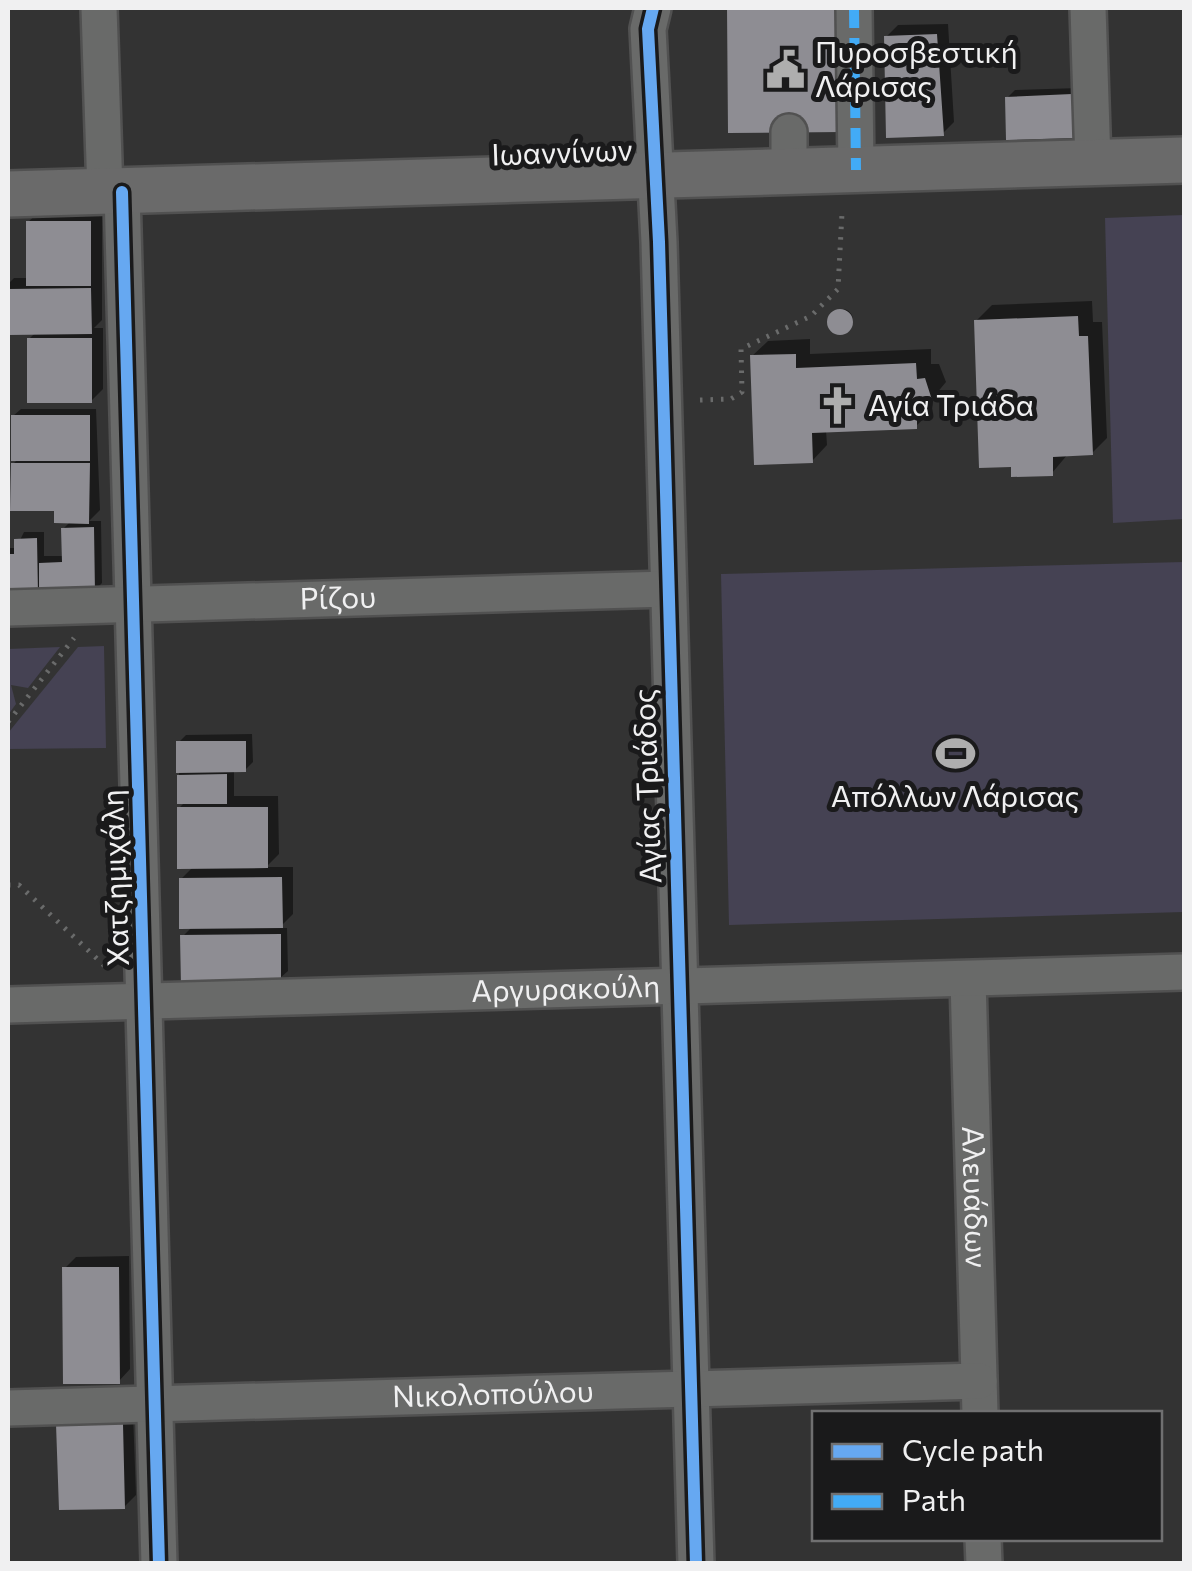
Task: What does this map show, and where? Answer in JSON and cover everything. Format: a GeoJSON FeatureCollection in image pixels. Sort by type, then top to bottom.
{"type":"FeatureCollection","features":[{"type":"Feature","properties":{"kind":"main road","name":"Ιωαννίνων"},"geometry":{"type":"LineString","coordinates":[[8,194],[656,176],[789,152],[856,170],[1184,160]]}},
{"type":"Feature","properties":{"kind":"street","name":"Χατζημιχάλη"},"geometry":{"type":"LineString","coordinates":[[99,8],[114,192],[119,604],[145,1002],[159,1564]]}},
{"type":"Feature","properties":{"kind":"street","name":"Αγίας Τριάδος"},"geometry":{"type":"LineString","coordinates":[[653,8],[648,29],[656,176],[696,1564]]}},
{"type":"Feature","properties":{"kind":"street"},"geometry":{"type":"LineString","coordinates":[[854,8],[856,170]]}},
{"type":"Feature","properties":{"kind":"street"},"geometry":{"type":"LineString","coordinates":[[1088,8],[1092,163]]}},
{"type":"Feature","properties":{"kind":"street","name":"Ρίζου"},"geometry":{"type":"LineString","coordinates":[[8,608],[668,589]]}},
{"type":"Feature","properties":{"kind":"street","name":"Αργυρακούλη"},"geometry":{"type":"LineString","coordinates":[[8,1005],[1184,972]]}},
{"type":"Feature","properties":{"kind":"street","name":"Αλευάδων"},"geometry":{"type":"LineString","coordinates":[[968,979],[979,1397]]}},
{"type":"Feature","properties":{"kind":"street","name":"Νικολοπούλου"},"geometry":{"type":"LineString","coordinates":[[8,1408],[692,1389],[979,1397]]}},
{"type":"Feature","properties":{"kind":"path"},"geometry":{"type":"LineString","coordinates":[[700,400],[731,400],[742,392],[741,349],[811,316],[838,289],[842,214]]}},
{"type":"Feature","properties":{"kind":"path"},"geometry":{"type":"LineString","coordinates":[[8,722],[119,604]]}},
{"type":"Feature","properties":{"kind":"path"},"geometry":{"type":"LineString","coordinates":[[8,885],[19,885],[114,975]]}},
{"type":"Feature","properties":{"kind":"shaded area"},"geometry":{"type":"Polygon","coordinates":[[[1184,215],[1184,519],[1113,523],[1105,218],[1184,215]]]}},
{"type":"Feature","properties":{"kind":"shaded area","name":"Απόλλων Λάρισας"},"geometry":{"type":"Polygon","coordinates":[[[1184,562],[1184,912],[729,925],[721,574],[1184,562]]]}},
{"type":"Feature","properties":{"kind":"shaded area"},"geometry":{"type":"Polygon","coordinates":[[[104,646],[106,748],[8,749],[8,733],[78,647],[104,646]]]}},
{"type":"Feature","properties":{"kind":"shaded area"},"geometry":{"type":"Polygon","coordinates":[[[60,647],[28,688],[11,685],[16,704],[8,715],[8,649],[60,647]]]}},
{"type":"Feature","properties":{"kind":"building","name":"Πυροσβεστική Λάρισας"},"geometry":{"type":"Polygon","coordinates":[[[727,8],[841,8],[842,132],[728,133],[727,8]]]}},
{"type":"Feature","properties":{"kind":"building"},"geometry":{"type":"Polygon","coordinates":[[[937,34],[944,136],[886,138],[884,36],[937,34]]]}},
{"type":"Feature","properties":{"kind":"building"},"geometry":{"type":"Polygon","coordinates":[[[1072,94],[1073,138],[1006,140],[1005,97],[1072,94]]]}},
{"type":"Feature","properties":{"kind":"building"},"geometry":{"type":"Polygon","coordinates":[[[26,221],[91,221],[91,286],[26,286],[26,221]]]}},
{"type":"Feature","properties":{"kind":"building"},"geometry":{"type":"Polygon","coordinates":[[[91,288],[92,334],[8,335],[8,289],[91,288]]]}},
{"type":"Feature","properties":{"kind":"building"},"geometry":{"type":"Polygon","coordinates":[[[840,309],[849,313],[853,322],[849,331],[840,335],[831,331],[827,322],[831,313],[840,309]]]}},
{"type":"Feature","properties":{"kind":"building"},"geometry":{"type":"Polygon","coordinates":[[[1078,316],[1079,336],[1088,336],[1093,455],[1053,457],[1053,476],[1011,477],[1011,467],[979,468],[974,320],[1078,316]]]}},
{"type":"Feature","properties":{"kind":"building"},"geometry":{"type":"Polygon","coordinates":[[[27,338],[92,338],[92,403],[27,403],[27,338]]]}},
{"type":"Feature","properties":{"kind":"building","name":"Αγία Τριάδα"},"geometry":{"type":"Polygon","coordinates":[[[796,354],[796,368],[916,363],[917,379],[925,378],[932,400],[924,401],[924,410],[917,411],[917,429],[812,433],[813,463],[754,465],[750,355],[796,354]]]}},
{"type":"Feature","properties":{"kind":"building"},"geometry":{"type":"Polygon","coordinates":[[[11,415],[90,415],[90,461],[11,461],[11,415]]]}},
{"type":"Feature","properties":{"kind":"building"},"geometry":{"type":"Polygon","coordinates":[[[11,463],[90,463],[89,524],[54,523],[54,511],[10,511],[11,463]]]}},
{"type":"Feature","properties":{"kind":"building"},"geometry":{"type":"Polygon","coordinates":[[[94,527],[95,593],[39,594],[39,563],[62,562],[61,528],[94,527]]]}},
{"type":"Feature","properties":{"kind":"building"},"geometry":{"type":"Polygon","coordinates":[[[37,538],[38,594],[8,594],[8,554],[14,554],[14,539],[37,538]]]}},
{"type":"Feature","properties":{"kind":"building"},"geometry":{"type":"Polygon","coordinates":[[[176,741],[246,741],[246,772],[176,773],[176,741]]]}},
{"type":"Feature","properties":{"kind":"building"},"geometry":{"type":"Polygon","coordinates":[[[227,774],[227,804],[177,804],[177,775],[227,774]]]}},
{"type":"Feature","properties":{"kind":"building"},"geometry":{"type":"Polygon","coordinates":[[[177,807],[268,807],[268,868],[177,869],[177,807]]]}},
{"type":"Feature","properties":{"kind":"building"},"geometry":{"type":"Polygon","coordinates":[[[282,877],[283,928],[179,929],[179,878],[282,877]]]}},
{"type":"Feature","properties":{"kind":"building"},"geometry":{"type":"Polygon","coordinates":[[[281,934],[281,981],[181,986],[180,935],[281,934]]]}},
{"type":"Feature","properties":{"kind":"building"},"geometry":{"type":"Polygon","coordinates":[[[62,1267],[119,1267],[120,1384],[63,1384],[62,1267]]]}},
{"type":"Feature","properties":{"kind":"building"},"geometry":{"type":"Polygon","coordinates":[[[56,1424],[123,1424],[125,1509],[59,1510],[56,1424]]]}},
{"type":"Feature","properties":{"kind":"marked path"},"geometry":{"type":"LineString","coordinates":[[854,8],[856,170]]}},
{"type":"Feature","properties":{"kind":"cycle path"},"geometry":{"type":"LineString","coordinates":[[653,8],[648,29],[659,242],[696,1564]]}},
{"type":"Feature","properties":{"kind":"cycle path"},"geometry":{"type":"LineString","coordinates":[[122,192],[159,1564]]}},
{"type":"Feature","properties":{"kind":"place","name":"Πυροσβεστική Λάρισας"},"geometry":{"type":"Point","coordinates":[785,70]}},
{"type":"Feature","properties":{"kind":"place","name":"Αγία Τριάδα"},"geometry":{"type":"Point","coordinates":[838,406]}},
{"type":"Feature","properties":{"kind":"place","name":"Απόλλων Λάρισας"},"geometry":{"type":"Point","coordinates":[955,753]}}]}
